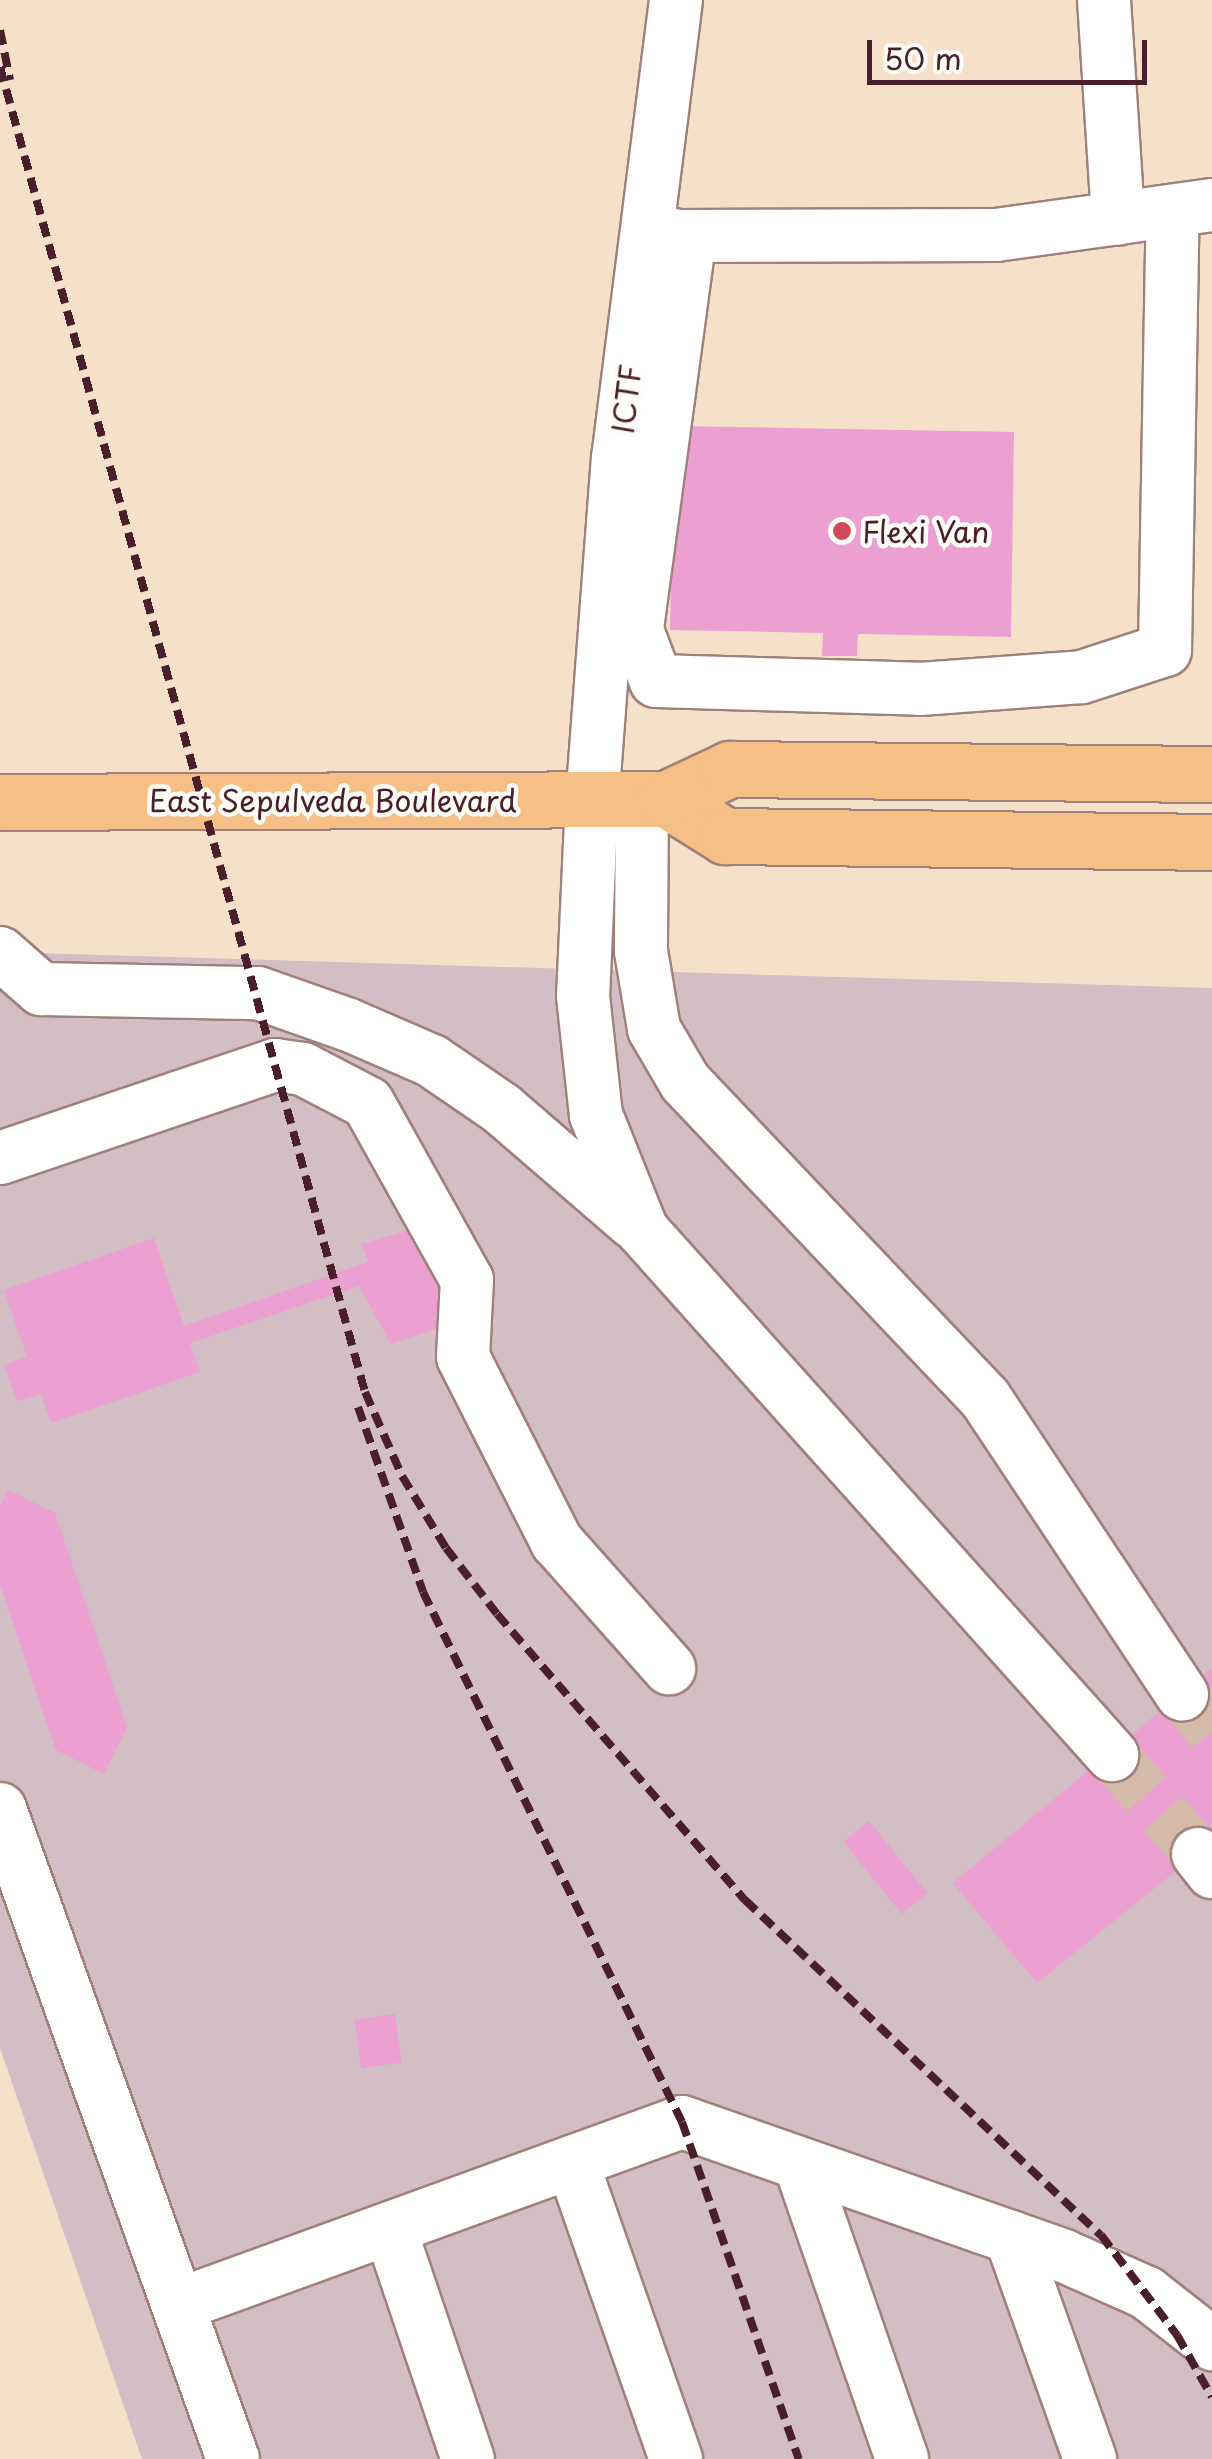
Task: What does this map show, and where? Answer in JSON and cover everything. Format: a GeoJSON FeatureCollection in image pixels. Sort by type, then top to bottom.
{"type":"FeatureCollection","features":[{"type":"Feature","properties":{"kind":"main road","name":"East Sepulveda Boulevard"},"geometry":{"type":"LineString","coordinates":[[0,802],[634,799],[730,769],[1212,774]]}},
{"type":"Feature","properties":{"kind":"main road"},"geometry":{"type":"LineString","coordinates":[[634,799],[725,836],[1212,842]]}},
{"type":"Feature","properties":{"kind":"street","name":"ICTF"},"geometry":{"type":"LineString","coordinates":[[634,799],[618,457],[669,232],[676,0]]}},
{"type":"Feature","properties":{"kind":"street"},"geometry":{"type":"LineString","coordinates":[[1104,0],[1118,218]]}},
{"type":"Feature","properties":{"kind":"street"},"geometry":{"type":"LineString","coordinates":[[1192,208],[1166,650],[1082,677],[920,689],[656,681],[637,630],[669,232],[996,236],[1192,208]]}},
{"type":"Feature","properties":{"kind":"street"},"geometry":{"type":"LineString","coordinates":[[634,799],[583,996],[596,1115],[642,1230]]}},
{"type":"Feature","properties":{"kind":"street"},"geometry":{"type":"LineString","coordinates":[[634,799],[641,951],[654,1029],[685,1082],[985,1398],[1182,1694]]}},
{"type":"Feature","properties":{"kind":"street"},"geometry":{"type":"LineString","coordinates":[[0,953],[41,989],[258,993],[350,1025],[432,1061],[502,1109],[642,1230],[1112,1755]]}},
{"type":"Feature","properties":{"kind":"street"},"geometry":{"type":"LineString","coordinates":[[0,1158],[276,1065],[302,1069],[368,1104],[466,1280],[463,1356],[557,1542],[668,1668]]}},
{"type":"Feature","properties":{"kind":"street"},"geometry":{"type":"LineString","coordinates":[[0,1809],[233,2459]]}},
{"type":"Feature","properties":{"kind":"street"},"geometry":{"type":"LineString","coordinates":[[178,2305],[682,2122],[1011,2238],[1147,2293],[1212,2344]]}},
{"type":"Feature","properties":{"kind":"street"},"geometry":{"type":"LineString","coordinates":[[572,2162],[676,2459]]}},
{"type":"Feature","properties":{"kind":"street"},"geometry":{"type":"LineString","coordinates":[[800,2164],[902,2459]]}},
{"type":"Feature","properties":{"kind":"street"},"geometry":{"type":"LineString","coordinates":[[390,2228],[468,2459]]}},
{"type":"Feature","properties":{"kind":"street"},"geometry":{"type":"LineString","coordinates":[[1011,2238],[1090,2459]]}},
{"type":"Feature","properties":{"kind":"shaded area"},"geometry":{"type":"Polygon","coordinates":[[[0,952],[1212,988],[1212,2459],[142,2459],[0,2048],[0,952]]]}},
{"type":"Feature","properties":{"kind":"building","name":"Flexi Van"},"geometry":{"type":"Polygon","coordinates":[[[674,426],[1014,432],[1011,637],[858,634],[857,656],[822,656],[823,633],[670,630],[674,426]]]}},
{"type":"Feature","properties":{"kind":"building"},"geometry":{"type":"Polygon","coordinates":[[[408,1230],[413,1245],[428,1240],[442,1267],[447,1325],[391,1344],[359,1286],[190,1343],[200,1372],[51,1423],[41,1394],[17,1401],[4,1365],[27,1357],[4,1290],[154,1238],[184,1326],[368,1262],[362,1244],[408,1230]]]}},
{"type":"Feature","properties":{"kind":"building"},"geometry":{"type":"Polygon","coordinates":[[[8,1490],[55,1513],[127,1728],[104,1774],[56,1750],[0,1585],[0,1506],[8,1490]]]}},
{"type":"Feature","properties":{"kind":"building"},"geometry":{"type":"Polygon","coordinates":[[[1212,1668],[1212,1842],[1037,1983],[953,1883],[1212,1668]]]}},
{"type":"Feature","properties":{"kind":"building"},"geometry":{"type":"Polygon","coordinates":[[[869,1821],[928,1893],[902,1914],[843,1842],[869,1821]]]}},
{"type":"Feature","properties":{"kind":"building"},"geometry":{"type":"Polygon","coordinates":[[[395,2014],[402,2063],[361,2068],[354,2020],[395,2014]]]}},
{"type":"Feature","properties":{"kind":"tunnel"},"geometry":{"type":"LineString","coordinates":[[1182,1694],[1212,1731]]}},
{"type":"Feature","properties":{"kind":"tunnel"},"geometry":{"type":"LineString","coordinates":[[1112,1755],[1198,1854]]}},
{"type":"Feature","properties":{"kind":"railway"},"geometry":{"type":"LineString","coordinates":[[0,30],[10,80]]}},
{"type":"Feature","properties":{"kind":"railway"},"geometry":{"type":"LineString","coordinates":[[0,67],[365,1392],[402,1476],[446,1548],[497,1614],[745,1900],[1101,2235],[1177,2335],[1212,2397]]}},
{"type":"Feature","properties":{"kind":"railway"},"geometry":{"type":"LineString","coordinates":[[358,1407],[423,1592],[682,2122],[799,2459]]}},
{"type":"Feature","properties":{"kind":"place","name":"Flexi Van"},"geometry":{"type":"Point","coordinates":[842,531]}}]}
